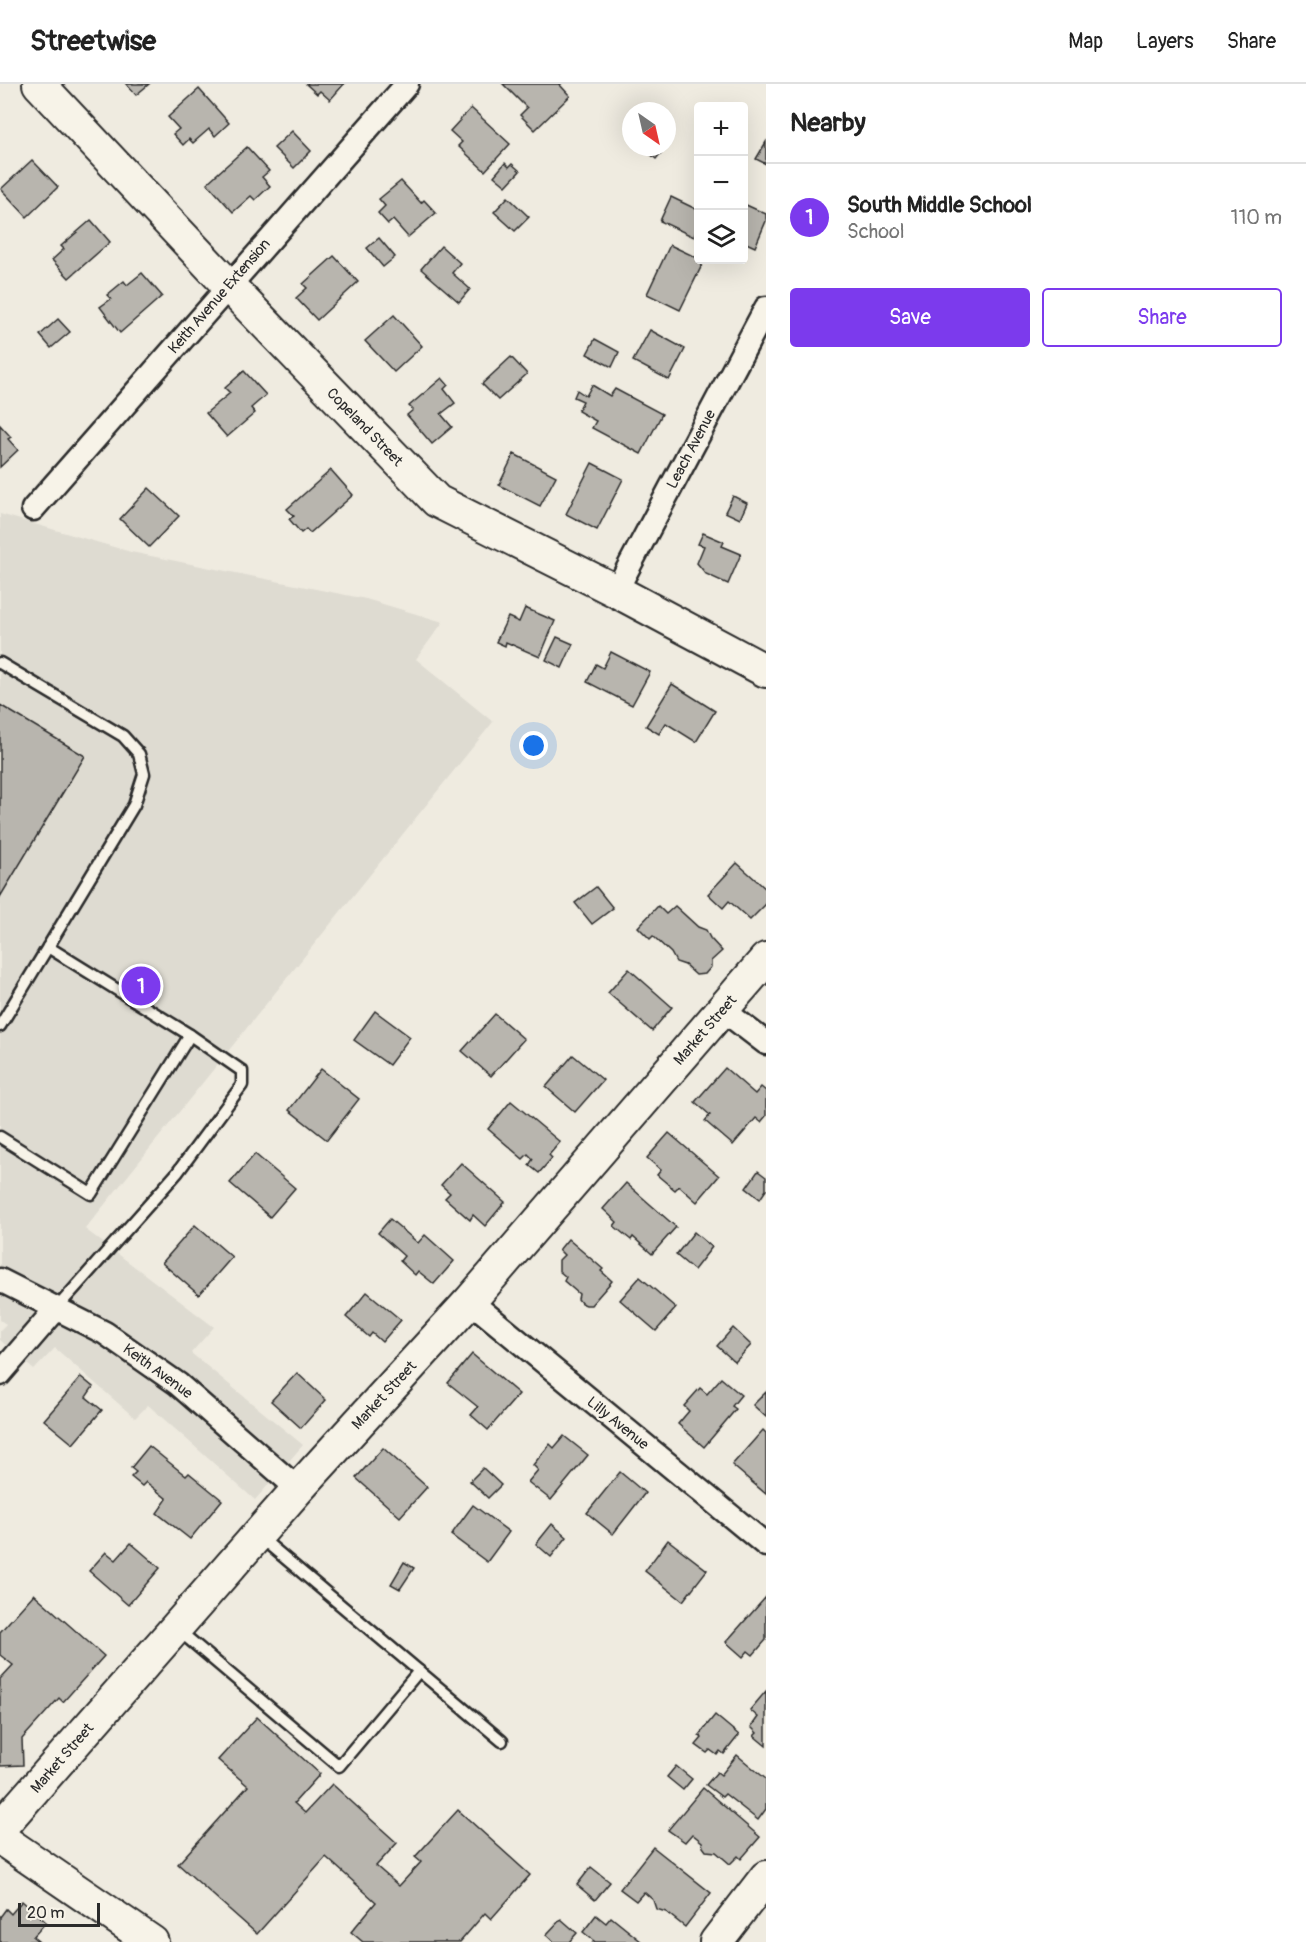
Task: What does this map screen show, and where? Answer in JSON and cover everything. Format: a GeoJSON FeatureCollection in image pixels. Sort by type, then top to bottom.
{"type":"FeatureCollection","features":[{"type":"Feature","properties":{"kind":"main road","name":"Copeland Street"},"geometry":{"type":"LineString","coordinates":[[39,84],[436,501],[616,591],[766,671]]}},
{"type":"Feature","properties":{"kind":"main road","name":"Market Street"},"geometry":{"type":"LineString","coordinates":[[0,1828],[298,1489],[470,1301],[766,959]]}},
{"type":"Feature","properties":{"kind":"main road"},"geometry":{"type":"LineString","coordinates":[[0,1838],[152,1942]]}},
{"type":"Feature","properties":{"kind":"main road"},"geometry":{"type":"LineString","coordinates":[[716,1942],[766,1877]]}},
{"type":"Feature","properties":{"kind":"street","name":"Keith Avenue Extension"},"geometry":{"type":"LineString","coordinates":[[33,509],[407,84]]}},
{"type":"Feature","properties":{"kind":"street","name":"Leach Avenue"},"geometry":{"type":"LineString","coordinates":[[616,591],[766,308]]}},
{"type":"Feature","properties":{"kind":"street"},"geometry":{"type":"LineString","coordinates":[[723,1010],[766,1043]]}},
{"type":"Feature","properties":{"kind":"street","name":"Keith Avenue"},"geometry":{"type":"LineString","coordinates":[[0,1280],[105,1333],[178,1384],[298,1489]]}},
{"type":"Feature","properties":{"kind":"street","name":"Lilly Avenue"},"geometry":{"type":"LineString","coordinates":[[470,1301],[766,1545]]}},
{"type":"Feature","properties":{"kind":"street"},"geometry":{"type":"LineString","coordinates":[[0,1374],[56,1310]]}},
{"type":"Feature","properties":{"kind":"lane"},"geometry":{"type":"LineString","coordinates":[[0,663],[123,736],[139,754],[144,774],[134,805],[0,1026]]}},
{"type":"Feature","properties":{"kind":"lane"},"geometry":{"type":"LineString","coordinates":[[48,947],[190,1035],[242,1071],[242,1085],[177,1173],[56,1310]]}},
{"type":"Feature","properties":{"kind":"lane"},"geometry":{"type":"LineString","coordinates":[[0,1137],[91,1194],[190,1035]]}},
{"type":"Feature","properties":{"kind":"lane"},"geometry":{"type":"LineString","coordinates":[[257,1535],[502,1741]]}},
{"type":"Feature","properties":{"kind":"lane"},"geometry":{"type":"LineString","coordinates":[[176,1628],[339,1766],[419,1671]]}},
{"type":"Feature","properties":{"kind":"shaded area"},"geometry":{"type":"Polygon","coordinates":[[[0,514],[131,552],[366,599],[443,622],[416,659],[493,722],[85,1229],[214,1327],[191,1353],[303,1445],[255,1500],[148,1405],[135,1418],[55,1348],[34,1370],[0,1340],[0,1330],[6,1324],[0,1320],[0,514]]]}},
{"type":"Feature","properties":{"kind":"building"},"geometry":{"type":"Polygon","coordinates":[[[126,84],[149,84],[136,95],[126,84]]]}},
{"type":"Feature","properties":{"kind":"building"},"geometry":{"type":"Polygon","coordinates":[[[306,84],[344,84],[330,100],[320,91],[317,94],[306,84]]]}},
{"type":"Feature","properties":{"kind":"building"},"geometry":{"type":"Polygon","coordinates":[[[503,84],[561,84],[570,96],[535,130],[520,115],[527,108],[503,84]]]}},
{"type":"Feature","properties":{"kind":"building"},"geometry":{"type":"Polygon","coordinates":[[[199,89],[229,123],[215,136],[209,129],[193,143],[189,139],[183,145],[173,134],[179,129],[168,117],[199,89]]]}},
{"type":"Feature","properties":{"kind":"building"},"geometry":{"type":"Polygon","coordinates":[[[471,108],[510,144],[485,171],[458,146],[462,142],[450,131],[471,108]]]}},
{"type":"Feature","properties":{"kind":"building"},"geometry":{"type":"Polygon","coordinates":[[[292,131],[311,151],[294,168],[274,148],[292,131]]]}},
{"type":"Feature","properties":{"kind":"building"},"geometry":{"type":"Polygon","coordinates":[[[766,142],[766,164],[756,159],[766,142]]]}},
{"type":"Feature","properties":{"kind":"building"},"geometry":{"type":"Polygon","coordinates":[[[247,147],[269,171],[262,177],[270,186],[255,200],[251,196],[233,212],[207,183],[247,147]]]}},
{"type":"Feature","properties":{"kind":"building"},"geometry":{"type":"Polygon","coordinates":[[[32,160],[58,187],[27,217],[1,189],[32,160]]]}},
{"type":"Feature","properties":{"kind":"building"},"geometry":{"type":"Polygon","coordinates":[[[505,163],[509,167],[512,164],[520,171],[506,186],[494,176],[505,163]]]}},
{"type":"Feature","properties":{"kind":"building"},"geometry":{"type":"Polygon","coordinates":[[[401,181],[421,203],[424,200],[436,213],[408,237],[393,220],[388,224],[378,213],[385,206],[379,199],[401,181]]]}},
{"type":"Feature","properties":{"kind":"building"},"geometry":{"type":"Polygon","coordinates":[[[508,197],[529,217],[515,231],[494,212],[508,197]]]}},
{"type":"Feature","properties":{"kind":"building"},"geometry":{"type":"Polygon","coordinates":[[[671,197],[694,208],[694,237],[660,221],[671,197]]]}},
{"type":"Feature","properties":{"kind":"building"},"geometry":{"type":"Polygon","coordinates":[[[748,206],[766,214],[766,221],[755,247],[748,244],[748,206]]]}},
{"type":"Feature","properties":{"kind":"building"},"geometry":{"type":"Polygon","coordinates":[[[91,220],[110,242],[69,278],[52,260],[64,249],[61,246],[91,220]]]}},
{"type":"Feature","properties":{"kind":"building"},"geometry":{"type":"Polygon","coordinates":[[[379,238],[395,257],[383,267],[367,248],[379,238]]]}},
{"type":"Feature","properties":{"kind":"building"},"geometry":{"type":"Polygon","coordinates":[[[670,245],[694,256],[694,264],[703,264],[680,310],[647,294],[670,245]]]}},
{"type":"Feature","properties":{"kind":"building"},"geometry":{"type":"Polygon","coordinates":[[[441,246],[460,263],[452,273],[470,289],[459,302],[421,269],[441,246]]]}},
{"type":"Feature","properties":{"kind":"building"},"geometry":{"type":"Polygon","coordinates":[[[334,256],[358,282],[317,320],[296,298],[307,288],[303,284],[334,256]]]}},
{"type":"Feature","properties":{"kind":"building"},"geometry":{"type":"Polygon","coordinates":[[[142,273],[162,296],[120,333],[100,307],[111,299],[107,295],[124,281],[127,285],[142,273]]]}},
{"type":"Feature","properties":{"kind":"building"},"geometry":{"type":"Polygon","coordinates":[[[394,315],[422,346],[394,372],[365,341],[394,315]]]}},
{"type":"Feature","properties":{"kind":"building"},"geometry":{"type":"Polygon","coordinates":[[[58,319],[70,332],[51,348],[40,335],[58,319]]]}},
{"type":"Feature","properties":{"kind":"building"},"geometry":{"type":"Polygon","coordinates":[[[650,330],[685,349],[669,380],[633,361],[650,330]]]}},
{"type":"Feature","properties":{"kind":"building"},"geometry":{"type":"Polygon","coordinates":[[[595,339],[619,352],[612,367],[587,354],[595,339]]]}},
{"type":"Feature","properties":{"kind":"building"},"geometry":{"type":"Polygon","coordinates":[[[511,357],[527,374],[498,400],[482,384],[511,357]]]}},
{"type":"Feature","properties":{"kind":"building"},"geometry":{"type":"Polygon","coordinates":[[[244,371],[266,395],[251,408],[255,413],[227,437],[206,413],[230,393],[225,388],[244,371]]]}},
{"type":"Feature","properties":{"kind":"building"},"geometry":{"type":"Polygon","coordinates":[[[442,378],[448,385],[444,389],[455,403],[441,414],[452,427],[432,444],[407,415],[413,410],[409,406],[442,378]]]}},
{"type":"Feature","properties":{"kind":"building"},"geometry":{"type":"Polygon","coordinates":[[[592,385],[610,396],[615,389],[662,414],[641,454],[592,428],[596,421],[578,411],[583,401],[574,397],[577,390],[586,396],[592,385]]]}},
{"type":"Feature","properties":{"kind":"building"},"geometry":{"type":"Polygon","coordinates":[[[0,425],[11,437],[8,439],[18,450],[0,467],[0,425]]]}},
{"type":"Feature","properties":{"kind":"building"},"geometry":{"type":"Polygon","coordinates":[[[514,454],[556,476],[540,506],[499,485],[514,454]]]}},
{"type":"Feature","properties":{"kind":"building"},"geometry":{"type":"Polygon","coordinates":[[[592,463],[623,479],[597,530],[566,514],[592,463]]]}},
{"type":"Feature","properties":{"kind":"building"},"geometry":{"type":"Polygon","coordinates":[[[331,470],[353,495],[310,533],[306,529],[301,533],[289,519],[294,516],[287,509],[331,470]]]}},
{"type":"Feature","properties":{"kind":"building"},"geometry":{"type":"Polygon","coordinates":[[[149,488],[179,516],[149,547],[120,519],[149,488]]]}},
{"type":"Feature","properties":{"kind":"building"},"geometry":{"type":"Polygon","coordinates":[[[733,496],[747,503],[740,519],[725,512],[733,496]]]}},
{"type":"Feature","properties":{"kind":"building"},"geometry":{"type":"Polygon","coordinates":[[[703,533],[724,542],[722,546],[741,554],[728,584],[706,574],[697,563],[704,546],[698,544],[703,533]]]}},
{"type":"Feature","properties":{"kind":"building"},"geometry":{"type":"Polygon","coordinates":[[[525,608],[555,621],[540,657],[506,642],[505,646],[496,642],[508,617],[519,622],[525,608]]]}},
{"type":"Feature","properties":{"kind":"building"},"geometry":{"type":"Polygon","coordinates":[[[557,637],[573,644],[562,668],[546,660],[557,637]]]}},
{"type":"Feature","properties":{"kind":"building"},"geometry":{"type":"Polygon","coordinates":[[[611,652],[650,672],[632,705],[587,682],[596,664],[603,668],[611,652]]]}},
{"type":"Feature","properties":{"kind":"building"},"geometry":{"type":"Polygon","coordinates":[[[672,684],[715,711],[696,742],[666,723],[659,734],[646,726],[672,684]]]}},
{"type":"Feature","properties":{"kind":"building"},"geometry":{"type":"Polygon","coordinates":[[[0,705],[85,756],[0,897],[0,705]]]}},
{"type":"Feature","properties":{"kind":"building"},"geometry":{"type":"Polygon","coordinates":[[[737,863],[766,889],[766,904],[750,920],[729,901],[723,908],[708,894],[737,863]]]}},
{"type":"Feature","properties":{"kind":"building"},"geometry":{"type":"Polygon","coordinates":[[[596,887],[613,908],[592,924],[575,903],[596,887]]]}},
{"type":"Feature","properties":{"kind":"building"},"geometry":{"type":"Polygon","coordinates":[[[658,906],[666,914],[675,906],[698,927],[706,930],[722,951],[711,961],[711,967],[705,974],[696,975],[685,965],[676,962],[671,953],[653,936],[650,939],[638,927],[658,906]]]}},
{"type":"Feature","properties":{"kind":"building"},"geometry":{"type":"Polygon","coordinates":[[[629,969],[672,1007],[652,1031],[608,993],[629,969]]]}},
{"type":"Feature","properties":{"kind":"building"},"geometry":{"type":"Polygon","coordinates":[[[375,1011],[410,1037],[389,1065],[354,1040],[375,1011]]]}},
{"type":"Feature","properties":{"kind":"building"},"geometry":{"type":"Polygon","coordinates":[[[495,1014],[524,1039],[491,1076],[462,1051],[495,1014]]]}},
{"type":"Feature","properties":{"kind":"building"},"geometry":{"type":"Polygon","coordinates":[[[573,1055],[603,1080],[575,1112],[546,1087],[573,1055]]]}},
{"type":"Feature","properties":{"kind":"building"},"geometry":{"type":"Polygon","coordinates":[[[725,1068],[755,1094],[761,1087],[766,1091],[766,1116],[761,1122],[756,1118],[733,1145],[705,1121],[710,1115],[695,1102],[725,1068]]]}},
{"type":"Feature","properties":{"kind":"building"},"geometry":{"type":"Polygon","coordinates":[[[321,1069],[359,1099],[327,1140],[289,1110],[321,1069]]]}},
{"type":"Feature","properties":{"kind":"building"},"geometry":{"type":"Polygon","coordinates":[[[511,1101],[560,1142],[549,1155],[552,1158],[539,1173],[529,1165],[533,1159],[528,1154],[523,1159],[488,1129],[511,1101]]]}},
{"type":"Feature","properties":{"kind":"building"},"geometry":{"type":"Polygon","coordinates":[[[669,1133],[719,1176],[697,1202],[679,1186],[675,1190],[657,1175],[661,1170],[647,1158],[669,1133]]]}},
{"type":"Feature","properties":{"kind":"building"},"geometry":{"type":"Polygon","coordinates":[[[255,1154],[295,1188],[270,1217],[230,1183],[255,1154]]]}},
{"type":"Feature","properties":{"kind":"building"},"geometry":{"type":"Polygon","coordinates":[[[461,1163],[505,1202],[485,1226],[473,1215],[470,1220],[445,1198],[450,1193],[441,1185],[461,1163]]]}},
{"type":"Feature","properties":{"kind":"building"},"geometry":{"type":"Polygon","coordinates":[[[758,1171],[766,1177],[766,1190],[760,1199],[746,1188],[758,1171]]]}},
{"type":"Feature","properties":{"kind":"building"},"geometry":{"type":"Polygon","coordinates":[[[626,1183],[676,1227],[652,1254],[633,1237],[631,1240],[614,1226],[617,1222],[603,1209],[626,1183]]]}},
{"type":"Feature","properties":{"kind":"building"},"geometry":{"type":"Polygon","coordinates":[[[390,1219],[418,1243],[425,1235],[454,1261],[434,1284],[418,1271],[415,1275],[400,1261],[404,1256],[378,1233],[390,1219]]]}},
{"type":"Feature","properties":{"kind":"building"},"geometry":{"type":"Polygon","coordinates":[[[195,1225],[232,1257],[199,1295],[162,1263],[195,1225]]]}},
{"type":"Feature","properties":{"kind":"building"},"geometry":{"type":"Polygon","coordinates":[[[694,1232],[712,1247],[694,1270],[676,1255],[694,1232]]]}},
{"type":"Feature","properties":{"kind":"building"},"geometry":{"type":"Polygon","coordinates":[[[568,1239],[603,1269],[601,1271],[612,1281],[591,1305],[581,1303],[578,1299],[579,1294],[564,1281],[566,1277],[559,1271],[559,1260],[564,1255],[559,1250],[568,1239]]]}},
{"type":"Feature","properties":{"kind":"building"},"geometry":{"type":"Polygon","coordinates":[[[640,1277],[676,1308],[656,1331],[620,1300],[640,1277]]]}},
{"type":"Feature","properties":{"kind":"building"},"geometry":{"type":"Polygon","coordinates":[[[367,1292],[401,1320],[382,1342],[372,1333],[369,1337],[346,1317],[367,1292]]]}},
{"type":"Feature","properties":{"kind":"building"},"geometry":{"type":"Polygon","coordinates":[[[733,1328],[751,1345],[735,1362],[717,1346],[733,1328]]]}},
{"type":"Feature","properties":{"kind":"building"},"geometry":{"type":"Polygon","coordinates":[[[472,1354],[519,1394],[488,1430],[471,1415],[478,1407],[448,1383],[472,1354]]]}},
{"type":"Feature","properties":{"kind":"building"},"geometry":{"type":"Polygon","coordinates":[[[297,1373],[326,1400],[301,1428],[271,1401],[297,1373]]]}},
{"type":"Feature","properties":{"kind":"building"},"geometry":{"type":"Polygon","coordinates":[[[81,1377],[93,1387],[86,1397],[102,1410],[73,1444],[44,1420],[81,1377]]]}},
{"type":"Feature","properties":{"kind":"building"},"geometry":{"type":"Polygon","coordinates":[[[721,1378],[741,1395],[732,1406],[736,1409],[704,1447],[678,1424],[689,1411],[684,1406],[700,1388],[707,1394],[721,1378]]]}},
{"type":"Feature","properties":{"kind":"building"},"geometry":{"type":"Polygon","coordinates":[[[766,1392],[766,1417],[753,1405],[766,1392]]]}},
{"type":"Feature","properties":{"kind":"building"},"geometry":{"type":"Polygon","coordinates":[[[763,1430],[766,1433],[766,1494],[732,1465],[763,1430]]]}},
{"type":"Feature","properties":{"kind":"building"},"geometry":{"type":"Polygon","coordinates":[[[564,1436],[588,1455],[551,1500],[528,1482],[538,1470],[533,1465],[550,1444],[554,1448],[564,1436]]]}},
{"type":"Feature","properties":{"kind":"building"},"geometry":{"type":"Polygon","coordinates":[[[149,1446],[186,1476],[189,1473],[222,1500],[190,1539],[157,1513],[167,1499],[146,1482],[142,1486],[131,1477],[136,1472],[131,1468],[149,1446]]]}},
{"type":"Feature","properties":{"kind":"building"},"geometry":{"type":"Polygon","coordinates":[[[383,1448],[427,1487],[400,1517],[356,1478],[383,1448]]]}},
{"type":"Feature","properties":{"kind":"building"},"geometry":{"type":"Polygon","coordinates":[[[483,1468],[501,1485],[488,1498],[470,1481],[483,1468]]]}},
{"type":"Feature","properties":{"kind":"building"},"geometry":{"type":"Polygon","coordinates":[[[620,1472],[645,1493],[613,1534],[587,1513],[620,1472]]]}},
{"type":"Feature","properties":{"kind":"building"},"geometry":{"type":"Polygon","coordinates":[[[473,1505],[509,1532],[487,1562],[451,1535],[473,1505]]]}},
{"type":"Feature","properties":{"kind":"building"},"geometry":{"type":"Polygon","coordinates":[[[552,1524],[567,1537],[551,1557],[536,1544],[552,1524]]]}},
{"type":"Feature","properties":{"kind":"building"},"geometry":{"type":"Polygon","coordinates":[[[668,1540],[707,1570],[683,1601],[645,1571],[668,1540]]]}},
{"type":"Feature","properties":{"kind":"building"},"geometry":{"type":"Polygon","coordinates":[[[131,1543],[160,1568],[128,1605],[89,1571],[106,1552],[116,1560],[131,1543]]]}},
{"type":"Feature","properties":{"kind":"building"},"geometry":{"type":"Polygon","coordinates":[[[404,1562],[414,1568],[400,1589],[391,1584],[404,1562]]]}},
{"type":"Feature","properties":{"kind":"building"},"geometry":{"type":"Polygon","coordinates":[[[34,1594],[104,1656],[63,1702],[59,1698],[22,1739],[23,1765],[0,1766],[0,1679],[13,1665],[0,1655],[0,1632],[34,1594]]]}},
{"type":"Feature","properties":{"kind":"building"},"geometry":{"type":"Polygon","coordinates":[[[766,1597],[766,1640],[753,1655],[748,1651],[743,1657],[726,1642],[766,1597]]]}},
{"type":"Feature","properties":{"kind":"building"},"geometry":{"type":"Polygon","coordinates":[[[766,1691],[766,1746],[754,1736],[757,1733],[751,1727],[758,1717],[750,1710],[766,1691]]]}},
{"type":"Feature","properties":{"kind":"building"},"geometry":{"type":"Polygon","coordinates":[[[715,1715],[739,1735],[724,1754],[720,1751],[717,1755],[710,1750],[707,1753],[696,1745],[702,1738],[699,1735],[715,1715]]]}},
{"type":"Feature","properties":{"kind":"building"},"geometry":{"type":"Polygon","coordinates":[[[257,1717],[320,1774],[294,1803],[305,1813],[332,1784],[397,1843],[376,1866],[399,1886],[421,1862],[415,1857],[458,1810],[530,1875],[491,1919],[485,1913],[460,1942],[363,1942],[351,1932],[376,1902],[326,1857],[257,1934],[178,1864],[248,1786],[218,1760],[257,1717]]]}},
{"type":"Feature","properties":{"kind":"building"},"geometry":{"type":"Polygon","coordinates":[[[737,1755],[766,1779],[766,1809],[758,1820],[725,1794],[722,1797],[706,1785],[717,1772],[721,1775],[737,1755]]]}},
{"type":"Feature","properties":{"kind":"building"},"geometry":{"type":"Polygon","coordinates":[[[676,1766],[692,1779],[683,1790],[667,1777],[676,1766]]]}},
{"type":"Feature","properties":{"kind":"building"},"geometry":{"type":"Polygon","coordinates":[[[703,1788],[760,1837],[741,1859],[738,1856],[730,1864],[716,1852],[706,1851],[702,1842],[692,1834],[685,1842],[668,1830],[703,1788]]]}},
{"type":"Feature","properties":{"kind":"building"},"geometry":{"type":"Polygon","coordinates":[[[653,1847],[711,1893],[685,1927],[666,1912],[656,1909],[653,1900],[644,1892],[636,1901],[620,1889],[653,1847]]]}},
{"type":"Feature","properties":{"kind":"building"},"geometry":{"type":"Polygon","coordinates":[[[591,1867],[610,1882],[595,1900],[577,1885],[591,1867]]]}},
{"type":"Feature","properties":{"kind":"building"},"geometry":{"type":"Polygon","coordinates":[[[22,1901],[46,1922],[33,1937],[38,1941],[0,1942],[0,1917],[6,1909],[11,1914],[22,1901]]]}},
{"type":"Feature","properties":{"kind":"building"},"geometry":{"type":"Polygon","coordinates":[[[596,1915],[606,1923],[611,1917],[642,1942],[593,1942],[583,1932],[596,1915]]]}},
{"type":"Feature","properties":{"kind":"building"},"geometry":{"type":"Polygon","coordinates":[[[561,1919],[577,1933],[569,1942],[554,1942],[546,1935],[561,1919]]]}},
{"type":"Feature","properties":{"kind":"place","name":"South Middle School"},"geometry":{"type":"Point","coordinates":[141,986]}}]}
